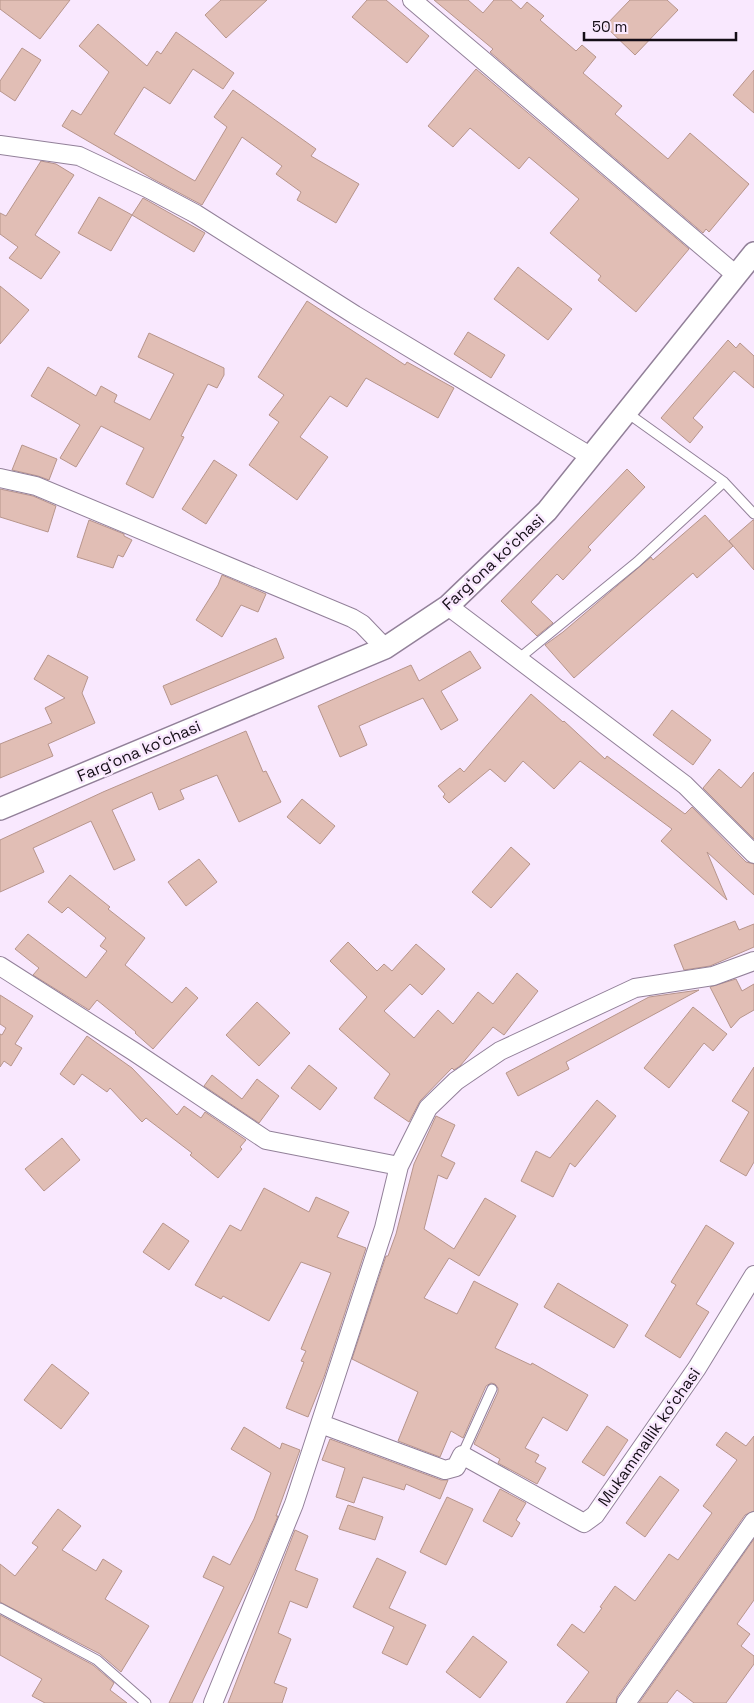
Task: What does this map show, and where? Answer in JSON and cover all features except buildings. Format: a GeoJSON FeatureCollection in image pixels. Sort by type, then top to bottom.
{"type":"FeatureCollection","features":[{"type":"Feature","properties":{"kind":"street"},"geometry":{"type":"LineString","coordinates":[[412,0],[736,275]]}},
{"type":"Feature","properties":{"kind":"street"},"geometry":{"type":"LineString","coordinates":[[0,145],[78,156],[147,188],[196,214],[355,315],[590,456]]}},
{"type":"Feature","properties":{"kind":"street","name":"Fargʻona koʻchasi"},"geometry":{"type":"LineString","coordinates":[[0,809],[385,648],[448,606],[546,511],[754,253]]}},
{"type":"Feature","properties":{"kind":"street"},"geometry":{"type":"LineString","coordinates":[[0,478],[36,486],[352,618],[362,624],[385,648]]}},
{"type":"Feature","properties":{"kind":"street"},"geometry":{"type":"LineString","coordinates":[[448,606],[517,660],[685,785],[754,854]]}},
{"type":"Feature","properties":{"kind":"street"},"geometry":{"type":"LineString","coordinates":[[213,1703],[294,1504],[384,1228],[399,1166],[428,1108],[456,1081],[500,1051],[635,988],[713,976],[754,961]]}},
{"type":"Feature","properties":{"kind":"street"},"geometry":{"type":"LineString","coordinates":[[0,966],[134,1051],[266,1140],[399,1166]]}},
{"type":"Feature","properties":{"kind":"street","name":"Mukammallik koʻchasi"},"geometry":{"type":"LineString","coordinates":[[462,1455],[584,1523],[595,1515],[697,1368],[754,1275]]}},
{"type":"Feature","properties":{"kind":"street"},"geometry":{"type":"LineString","coordinates":[[321,1424],[445,1470],[456,1467],[462,1455]]}},
{"type":"Feature","properties":{"kind":"street"},"geometry":{"type":"LineString","coordinates":[[626,1703],[754,1521]]}},
{"type":"Feature","properties":{"kind":"lane"},"geometry":{"type":"LineString","coordinates":[[626,412],[724,482],[754,514]]}},
{"type":"Feature","properties":{"kind":"lane"},"geometry":{"type":"LineString","coordinates":[[517,660],[637,562],[724,482]]}},
{"type":"Feature","properties":{"kind":"lane"},"geometry":{"type":"LineString","coordinates":[[462,1455],[492,1389]]}},
{"type":"Feature","properties":{"kind":"lane"},"geometry":{"type":"LineString","coordinates":[[0,1608],[97,1660],[146,1703]]}}]}
